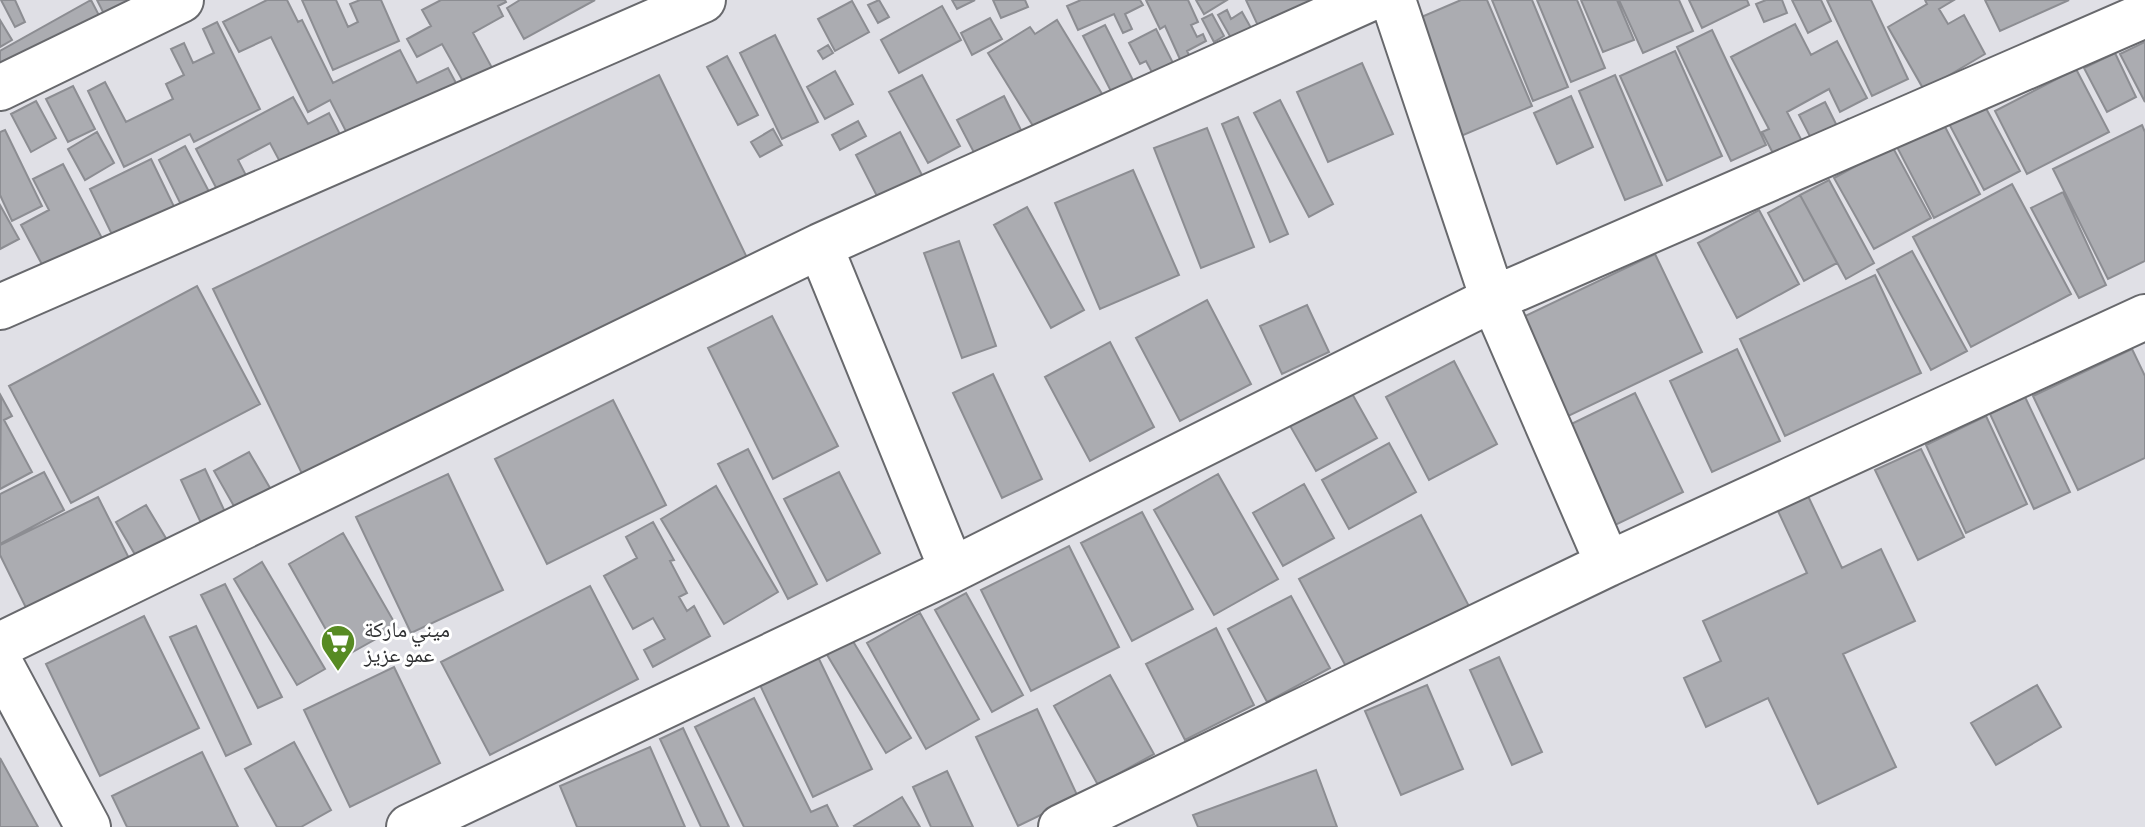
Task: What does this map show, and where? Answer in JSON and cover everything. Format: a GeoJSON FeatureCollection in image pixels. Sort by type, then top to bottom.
{"type":"FeatureCollection","features":[{"type":"Feature","properties":{"kind":"street"},"geometry":{"type":"LineString","coordinates":[[0,88],[181,0]]}},
{"type":"Feature","properties":{"kind":"street"},"geometry":{"type":"LineString","coordinates":[[0,307],[703,0]]}},
{"type":"Feature","properties":{"kind":"street"},"geometry":{"type":"LineString","coordinates":[[0,645],[820,246],[1367,0]]}},
{"type":"Feature","properties":{"kind":"street"},"geometry":{"type":"LineString","coordinates":[[1393,0],[1493,299],[1608,564]]}},
{"type":"Feature","properties":{"kind":"street"},"geometry":{"type":"LineString","coordinates":[[409,827],[952,570],[1493,299],[2145,15]]}},
{"type":"Feature","properties":{"kind":"street"},"geometry":{"type":"LineString","coordinates":[[820,246],[952,570]]}},
{"type":"Feature","properties":{"kind":"street"},"geometry":{"type":"LineString","coordinates":[[1061,827],[1608,564],[2145,317]]}},
{"type":"Feature","properties":{"kind":"street"},"geometry":{"type":"LineString","coordinates":[[0,663],[88,827]]}},
{"type":"Feature","properties":{"kind":"building"},"geometry":{"type":"Polygon","coordinates":[[[1,0],[15,0],[25,22],[15,27],[1,0]]]}},
{"type":"Feature","properties":{"kind":"building"},"geometry":{"type":"Polygon","coordinates":[[[91,0],[104,25],[0,83],[0,51],[91,0]]]}},
{"type":"Feature","properties":{"kind":"building"},"geometry":{"type":"Polygon","coordinates":[[[97,0],[164,0],[110,26],[97,0]]]}},
{"type":"Feature","properties":{"kind":"building"},"geometry":{"type":"Polygon","coordinates":[[[267,0],[287,0],[298,22],[302,20],[333,83],[400,50],[417,83],[448,68],[464,98],[354,147],[330,100],[308,112],[271,37],[239,52],[223,22],[267,0]]]}},
{"type":"Feature","properties":{"kind":"building"},"geometry":{"type":"Polygon","coordinates":[[[302,0],[336,0],[348,27],[358,22],[350,4],[360,0],[381,0],[399,41],[333,70],[302,0]]]}},
{"type":"Feature","properties":{"kind":"building"},"geometry":{"type":"Polygon","coordinates":[[[441,0],[506,2],[498,6],[503,16],[473,33],[497,77],[469,92],[442,44],[417,57],[407,39],[431,26],[422,10],[441,0]]]}},
{"type":"Feature","properties":{"kind":"building"},"geometry":{"type":"Polygon","coordinates":[[[520,0],[595,0],[524,39],[507,8],[520,0]]]}},
{"type":"Feature","properties":{"kind":"building"},"geometry":{"type":"Polygon","coordinates":[[[879,0],[889,17],[878,23],[868,5],[879,0]]]}},
{"type":"Feature","properties":{"kind":"building"},"geometry":{"type":"Polygon","coordinates":[[[952,0],[975,0],[957,9],[952,0]]]}},
{"type":"Feature","properties":{"kind":"building"},"geometry":{"type":"Polygon","coordinates":[[[993,0],[1025,0],[1028,7],[1001,18],[993,0]]]}},
{"type":"Feature","properties":{"kind":"building"},"geometry":{"type":"Polygon","coordinates":[[[1081,0],[1140,0],[1143,5],[1125,14],[1132,29],[1123,33],[1114,14],[1078,30],[1067,6],[1081,0]]]}},
{"type":"Feature","properties":{"kind":"building"},"geometry":{"type":"Polygon","coordinates":[[[1146,0],[1188,0],[1198,22],[1191,25],[1197,37],[1203,34],[1206,41],[1187,51],[1193,63],[1184,68],[1165,26],[1160,29],[1146,0]]]}},
{"type":"Feature","properties":{"kind":"building"},"geometry":{"type":"Polygon","coordinates":[[[1196,0],[1227,0],[1204,14],[1196,0]]]}},
{"type":"Feature","properties":{"kind":"building"},"geometry":{"type":"Polygon","coordinates":[[[1246,0],[1307,0],[1310,6],[1260,30],[1246,0]]]}},
{"type":"Feature","properties":{"kind":"building"},"geometry":{"type":"Polygon","coordinates":[[[1461,0],[1487,0],[1532,106],[1461,136],[1412,21],[1461,0]]]}},
{"type":"Feature","properties":{"kind":"building"},"geometry":{"type":"Polygon","coordinates":[[[1492,0],[1532,0],[1568,87],[1533,101],[1492,0]]]}},
{"type":"Feature","properties":{"kind":"building"},"geometry":{"type":"Polygon","coordinates":[[[1537,0],[1577,0],[1605,68],[1571,82],[1537,0]]]}},
{"type":"Feature","properties":{"kind":"building"},"geometry":{"type":"Polygon","coordinates":[[[1581,0],[1617,0],[1634,40],[1603,52],[1581,0]]]}},
{"type":"Feature","properties":{"kind":"building"},"geometry":{"type":"Polygon","coordinates":[[[1619,0],[1679,0],[1693,31],[1643,53],[1619,0]]]}},
{"type":"Feature","properties":{"kind":"building"},"geometry":{"type":"Polygon","coordinates":[[[1689,0],[1747,0],[1749,5],[1702,28],[1689,0]]]}},
{"type":"Feature","properties":{"kind":"building"},"geometry":{"type":"Polygon","coordinates":[[[1766,0],[1782,0],[1787,13],[1764,22],[1756,4],[1766,0]]]}},
{"type":"Feature","properties":{"kind":"building"},"geometry":{"type":"Polygon","coordinates":[[[1792,0],[1821,0],[1831,21],[1808,33],[1792,0]]]}},
{"type":"Feature","properties":{"kind":"building"},"geometry":{"type":"Polygon","coordinates":[[[1827,0],[1871,0],[1908,79],[1872,96],[1827,0]]]}},
{"type":"Feature","properties":{"kind":"building"},"geometry":{"type":"Polygon","coordinates":[[[1925,0],[1954,0],[1939,9],[1948,24],[1964,15],[1985,54],[1924,90],[1888,27],[1927,4],[1925,0]]]}},
{"type":"Feature","properties":{"kind":"building"},"geometry":{"type":"Polygon","coordinates":[[[1985,0],[2069,0],[2000,31],[1985,0]]]}},
{"type":"Feature","properties":{"kind":"building"},"geometry":{"type":"Polygon","coordinates":[[[852,1],[869,32],[835,51],[818,19],[852,1]]]}},
{"type":"Feature","properties":{"kind":"building"},"geometry":{"type":"Polygon","coordinates":[[[942,6],[961,40],[899,73],[881,40],[942,6]]]}},
{"type":"Feature","properties":{"kind":"building"},"geometry":{"type":"Polygon","coordinates":[[[1227,10],[1231,19],[1242,12],[1255,35],[1235,45],[1218,15],[1227,10]]]}},
{"type":"Feature","properties":{"kind":"building"},"geometry":{"type":"Polygon","coordinates":[[[1212,14],[1224,36],[1214,42],[1202,19],[1212,14]]]}},
{"type":"Feature","properties":{"kind":"building"},"geometry":{"type":"Polygon","coordinates":[[[990,18],[1002,39],[972,55],[961,33],[990,18]]]}},
{"type":"Feature","properties":{"kind":"building"},"geometry":{"type":"Polygon","coordinates":[[[0,20],[12,40],[0,47],[0,20]]]}},
{"type":"Feature","properties":{"kind":"building"},"geometry":{"type":"Polygon","coordinates":[[[1057,20],[1107,102],[1043,142],[988,53],[1030,27],[1035,34],[1057,20]]]}},
{"type":"Feature","properties":{"kind":"building"},"geometry":{"type":"Polygon","coordinates":[[[217,22],[260,109],[194,142],[190,134],[124,167],[88,91],[105,82],[126,122],[173,99],[166,84],[184,75],[171,49],[184,43],[193,63],[214,53],[203,29],[217,22]]]}},
{"type":"Feature","properties":{"kind":"building"},"geometry":{"type":"Polygon","coordinates":[[[1795,24],[1811,55],[1837,41],[1867,98],[1840,112],[1829,89],[1787,112],[1806,149],[1778,163],[1762,132],[1769,129],[1731,57],[1795,24]]]}},
{"type":"Feature","properties":{"kind":"building"},"geometry":{"type":"Polygon","coordinates":[[[1105,25],[1140,94],[1118,105],[1083,36],[1105,25]]]}},
{"type":"Feature","properties":{"kind":"building"},"geometry":{"type":"Polygon","coordinates":[[[1156,29],[1176,69],[1156,80],[1146,61],[1140,64],[1129,43],[1156,29]]]}},
{"type":"Feature","properties":{"kind":"building"},"geometry":{"type":"Polygon","coordinates":[[[1712,30],[1766,145],[1731,161],[1677,47],[1712,30]]]}},
{"type":"Feature","properties":{"kind":"building"},"geometry":{"type":"Polygon","coordinates":[[[775,35],[818,122],[782,139],[740,53],[775,35]]]}},
{"type":"Feature","properties":{"kind":"building"},"geometry":{"type":"Polygon","coordinates":[[[2145,42],[2145,102],[2120,54],[2145,42]]]}},
{"type":"Feature","properties":{"kind":"building"},"geometry":{"type":"Polygon","coordinates":[[[828,45],[833,53],[823,59],[818,51],[828,45]]]}},
{"type":"Feature","properties":{"kind":"building"},"geometry":{"type":"Polygon","coordinates":[[[1675,51],[1722,156],[1667,181],[1620,76],[1675,51]]]}},
{"type":"Feature","properties":{"kind":"building"},"geometry":{"type":"Polygon","coordinates":[[[2115,53],[2136,97],[2107,112],[2084,68],[2115,53]]]}},
{"type":"Feature","properties":{"kind":"building"},"geometry":{"type":"Polygon","coordinates":[[[727,56],[758,115],[738,125],[707,67],[727,56]]]}},
{"type":"Feature","properties":{"kind":"building"},"geometry":{"type":"Polygon","coordinates":[[[1362,63],[1393,134],[1328,162],[1297,92],[1362,63]]]}},
{"type":"Feature","properties":{"kind":"building"},"geometry":{"type":"Polygon","coordinates":[[[2076,69],[2109,132],[2027,174],[1995,111],[2076,69]]]}},
{"type":"Feature","properties":{"kind":"building"},"geometry":{"type":"Polygon","coordinates":[[[835,71],[853,104],[825,119],[807,87],[835,71]]]}},
{"type":"Feature","properties":{"kind":"building"},"geometry":{"type":"Polygon","coordinates":[[[659,75],[750,264],[304,478],[213,289],[659,75]]]}},
{"type":"Feature","properties":{"kind":"building"},"geometry":{"type":"Polygon","coordinates":[[[922,75],[960,146],[928,163],[889,92],[922,75]]]}},
{"type":"Feature","properties":{"kind":"building"},"geometry":{"type":"Polygon","coordinates":[[[1615,75],[1662,185],[1625,200],[1579,91],[1615,75]]]}},
{"type":"Feature","properties":{"kind":"building"},"geometry":{"type":"Polygon","coordinates":[[[73,86],[95,129],[68,142],[46,99],[73,86]]]}},
{"type":"Feature","properties":{"kind":"building"},"geometry":{"type":"Polygon","coordinates":[[[1004,96],[1027,142],[981,166],[957,120],[1004,96]]]}},
{"type":"Feature","properties":{"kind":"building"},"geometry":{"type":"Polygon","coordinates":[[[1571,96],[1593,147],[1557,164],[1534,113],[1571,96]]]}},
{"type":"Feature","properties":{"kind":"building"},"geometry":{"type":"Polygon","coordinates":[[[293,97],[308,124],[329,113],[345,144],[287,175],[270,143],[238,160],[250,183],[222,199],[196,149],[293,97]]]}},
{"type":"Feature","properties":{"kind":"building"},"geometry":{"type":"Polygon","coordinates":[[[1280,100],[1333,204],[1309,217],[1254,113],[1280,100]]]}},
{"type":"Feature","properties":{"kind":"building"},"geometry":{"type":"Polygon","coordinates":[[[36,101],[56,138],[31,152],[11,114],[36,101]]]}},
{"type":"Feature","properties":{"kind":"building"},"geometry":{"type":"Polygon","coordinates":[[[1982,101],[2020,171],[1984,190],[1947,120],[1982,101]]]}},
{"type":"Feature","properties":{"kind":"building"},"geometry":{"type":"Polygon","coordinates":[[[1825,102],[1837,126],[1848,119],[1854,131],[1817,150],[1799,115],[1825,102]]]}},
{"type":"Feature","properties":{"kind":"building"},"geometry":{"type":"Polygon","coordinates":[[[1238,117],[1288,234],[1270,242],[1222,124],[1238,117]]]}},
{"type":"Feature","properties":{"kind":"building"},"geometry":{"type":"Polygon","coordinates":[[[858,121],[866,136],[840,150],[832,135],[858,121]]]}},
{"type":"Feature","properties":{"kind":"building"},"geometry":{"type":"Polygon","coordinates":[[[1943,123],[1980,194],[1934,218],[1897,147],[1943,123]]]}},
{"type":"Feature","properties":{"kind":"building"},"geometry":{"type":"Polygon","coordinates":[[[2142,125],[2145,132],[2145,261],[2108,279],[2053,169],[2142,125]]]}},
{"type":"Feature","properties":{"kind":"building"},"geometry":{"type":"Polygon","coordinates":[[[1207,128],[1254,247],[1201,268],[1154,148],[1207,128]]]}},
{"type":"Feature","properties":{"kind":"building"},"geometry":{"type":"Polygon","coordinates":[[[773,129],[782,145],[760,157],[751,142],[773,129]]]}},
{"type":"Feature","properties":{"kind":"building"},"geometry":{"type":"Polygon","coordinates":[[[5,130],[42,206],[12,221],[0,195],[0,132],[5,130]]]}},
{"type":"Feature","properties":{"kind":"building"},"geometry":{"type":"Polygon","coordinates":[[[97,132],[114,163],[85,180],[68,149],[97,132]]]}},
{"type":"Feature","properties":{"kind":"building"},"geometry":{"type":"Polygon","coordinates":[[[900,132],[924,179],[880,202],[856,155],[900,132]]]}},
{"type":"Feature","properties":{"kind":"building"},"geometry":{"type":"Polygon","coordinates":[[[185,146],[216,205],[188,219],[159,160],[185,146]]]}},
{"type":"Feature","properties":{"kind":"building"},"geometry":{"type":"Polygon","coordinates":[[[1892,146],[1931,218],[1874,249],[1834,178],[1892,146]]]}},
{"type":"Feature","properties":{"kind":"building"},"geometry":{"type":"Polygon","coordinates":[[[151,159],[179,217],[118,247],[90,189],[151,159]]]}},
{"type":"Feature","properties":{"kind":"building"},"geometry":{"type":"Polygon","coordinates":[[[63,164],[104,242],[46,272],[21,225],[49,210],[33,179],[63,164]]]}},
{"type":"Feature","properties":{"kind":"building"},"geometry":{"type":"Polygon","coordinates":[[[1133,170],[1179,275],[1100,309],[1055,203],[1133,170]]]}},
{"type":"Feature","properties":{"kind":"building"},"geometry":{"type":"Polygon","coordinates":[[[1829,180],[1874,263],[1846,279],[1800,195],[1829,180]]]}},
{"type":"Feature","properties":{"kind":"building"},"geometry":{"type":"Polygon","coordinates":[[[2012,184],[2071,294],[1971,347],[1913,237],[2012,184]]]}},
{"type":"Feature","properties":{"kind":"building"},"geometry":{"type":"Polygon","coordinates":[[[2063,192],[2106,285],[2079,298],[2031,208],[2063,192]]]}},
{"type":"Feature","properties":{"kind":"building"},"geometry":{"type":"Polygon","coordinates":[[[1800,195],[1837,263],[1804,281],[1768,213],[1800,195]]]}},
{"type":"Feature","properties":{"kind":"building"},"geometry":{"type":"Polygon","coordinates":[[[0,205],[19,239],[0,249],[0,205]]]}},
{"type":"Feature","properties":{"kind":"building"},"geometry":{"type":"Polygon","coordinates":[[[1027,207],[1084,310],[1051,328],[994,225],[1027,207]]]}},
{"type":"Feature","properties":{"kind":"building"},"geometry":{"type":"Polygon","coordinates":[[[1759,210],[1799,284],[1737,318],[1698,243],[1759,210]]]}},
{"type":"Feature","properties":{"kind":"building"},"geometry":{"type":"Polygon","coordinates":[[[959,241],[996,346],[962,358],[924,253],[959,241]]]}},
{"type":"Feature","properties":{"kind":"building"},"geometry":{"type":"Polygon","coordinates":[[[1912,251],[1967,351],[1931,370],[1877,270],[1912,251]]]}},
{"type":"Feature","properties":{"kind":"building"},"geometry":{"type":"Polygon","coordinates":[[[1655,254],[1702,352],[1562,419],[1515,321],[1655,254]]]}},
{"type":"Feature","properties":{"kind":"building"},"geometry":{"type":"Polygon","coordinates":[[[1875,275],[1921,373],[1785,436],[1740,339],[1875,275]]]}},
{"type":"Feature","properties":{"kind":"building"},"geometry":{"type":"Polygon","coordinates":[[[197,286],[260,404],[71,503],[9,386],[197,286]]]}},
{"type":"Feature","properties":{"kind":"building"},"geometry":{"type":"Polygon","coordinates":[[[1207,300],[1251,384],[1180,421],[1136,338],[1207,300]]]}},
{"type":"Feature","properties":{"kind":"building"},"geometry":{"type":"Polygon","coordinates":[[[1307,305],[1329,352],[1282,374],[1260,326],[1307,305]]]}},
{"type":"Feature","properties":{"kind":"building"},"geometry":{"type":"Polygon","coordinates":[[[772,316],[838,446],[773,479],[708,348],[772,316]]]}},
{"type":"Feature","properties":{"kind":"building"},"geometry":{"type":"Polygon","coordinates":[[[1110,342],[1154,427],[1090,461],[1045,377],[1110,342]]]}},
{"type":"Feature","properties":{"kind":"building"},"geometry":{"type":"Polygon","coordinates":[[[1737,349],[1780,441],[1712,472],[1670,381],[1737,349]]]}},
{"type":"Feature","properties":{"kind":"building"},"geometry":{"type":"Polygon","coordinates":[[[2132,349],[2145,376],[2145,458],[2078,490],[2033,396],[2132,349]]]}},
{"type":"Feature","properties":{"kind":"building"},"geometry":{"type":"Polygon","coordinates":[[[1454,361],[1497,444],[1429,480],[1386,397],[1454,361]]]}},
{"type":"Feature","properties":{"kind":"building"},"geometry":{"type":"Polygon","coordinates":[[[993,374],[1042,479],[1002,498],[953,393],[993,374]]]}},
{"type":"Feature","properties":{"kind":"building"},"geometry":{"type":"Polygon","coordinates":[[[1350,390],[1377,438],[1316,471],[1289,424],[1350,390]]]}},
{"type":"Feature","properties":{"kind":"building"},"geometry":{"type":"Polygon","coordinates":[[[1635,393],[1683,492],[1609,528],[1561,429],[1635,393]]]}},
{"type":"Feature","properties":{"kind":"building"},"geometry":{"type":"Polygon","coordinates":[[[1,396],[12,416],[4,420],[32,472],[0,489],[1,396]]]}},
{"type":"Feature","properties":{"kind":"building"},"geometry":{"type":"Polygon","coordinates":[[[2025,397],[2070,492],[2034,509],[1990,414],[2025,397]]]}},
{"type":"Feature","properties":{"kind":"building"},"geometry":{"type":"Polygon","coordinates":[[[613,400],[666,505],[547,564],[495,459],[613,400]]]}},
{"type":"Feature","properties":{"kind":"building"},"geometry":{"type":"Polygon","coordinates":[[[1986,416],[2027,504],[1966,533],[1926,445],[1986,416]]]}},
{"type":"Feature","properties":{"kind":"building"},"geometry":{"type":"Polygon","coordinates":[[[1389,443],[1416,492],[1349,529],[1322,480],[1389,443]]]}},
{"type":"Feature","properties":{"kind":"building"},"geometry":{"type":"Polygon","coordinates":[[[748,449],[817,584],[788,599],[718,464],[748,449]]]}},
{"type":"Feature","properties":{"kind":"building"},"geometry":{"type":"Polygon","coordinates":[[[1921,449],[1964,537],[1918,560],[1875,470],[1921,449]]]}},
{"type":"Feature","properties":{"kind":"building"},"geometry":{"type":"Polygon","coordinates":[[[249,452],[270,488],[235,508],[214,471],[249,452]]]}},
{"type":"Feature","properties":{"kind":"building"},"geometry":{"type":"Polygon","coordinates":[[[205,469],[225,512],[201,523],[181,480],[205,469]]]}},
{"type":"Feature","properties":{"kind":"building"},"geometry":{"type":"Polygon","coordinates":[[[44,472],[64,510],[0,544],[0,494],[44,472]]]}},
{"type":"Feature","properties":{"kind":"building"},"geometry":{"type":"Polygon","coordinates":[[[839,472],[880,553],[827,581],[784,499],[839,472]]]}},
{"type":"Feature","properties":{"kind":"building"},"geometry":{"type":"Polygon","coordinates":[[[448,474],[503,590],[411,633],[356,517],[448,474]]]}},
{"type":"Feature","properties":{"kind":"building"},"geometry":{"type":"Polygon","coordinates":[[[1218,474],[1278,579],[1214,615],[1154,510],[1218,474]]]}},
{"type":"Feature","properties":{"kind":"building"},"geometry":{"type":"Polygon","coordinates":[[[1304,484],[1334,538],[1283,566],[1253,513],[1304,484]]]}},
{"type":"Feature","properties":{"kind":"building"},"geometry":{"type":"Polygon","coordinates":[[[716,486],[778,592],[724,624],[661,519],[716,486]]]}},
{"type":"Feature","properties":{"kind":"building"},"geometry":{"type":"Polygon","coordinates":[[[1808,496],[1842,568],[1881,549],[1915,621],[1843,654],[1896,767],[1818,804],[1768,698],[1706,727],[1684,678],[1721,661],[1703,621],[1807,573],[1778,511],[1808,496]]]}},
{"type":"Feature","properties":{"kind":"building"},"geometry":{"type":"Polygon","coordinates":[[[98,497],[136,572],[33,622],[0,555],[0,545],[98,497]]]}},
{"type":"Feature","properties":{"kind":"building"},"geometry":{"type":"Polygon","coordinates":[[[146,505],[170,545],[140,563],[116,522],[146,505]]]}},
{"type":"Feature","properties":{"kind":"building"},"geometry":{"type":"Polygon","coordinates":[[[1142,512],[1193,609],[1132,641],[1081,543],[1142,512]]]}},
{"type":"Feature","properties":{"kind":"building"},"geometry":{"type":"Polygon","coordinates":[[[1421,515],[1471,610],[1350,674],[1299,579],[1421,515]]]}},
{"type":"Feature","properties":{"kind":"building"},"geometry":{"type":"Polygon","coordinates":[[[653,522],[674,560],[670,561],[687,593],[679,597],[687,611],[694,606],[710,636],[653,667],[644,650],[665,639],[653,618],[633,629],[604,576],[637,558],[626,537],[653,522]]]}},
{"type":"Feature","properties":{"kind":"building"},"geometry":{"type":"Polygon","coordinates":[[[343,533],[397,627],[342,658],[289,564],[343,533]]]}},
{"type":"Feature","properties":{"kind":"building"},"geometry":{"type":"Polygon","coordinates":[[[1069,546],[1119,647],[1031,691],[981,590],[1069,546]]]}},
{"type":"Feature","properties":{"kind":"building"},"geometry":{"type":"Polygon","coordinates":[[[262,562],[325,669],[297,685],[234,579],[262,562]]]}},
{"type":"Feature","properties":{"kind":"building"},"geometry":{"type":"Polygon","coordinates":[[[225,584],[282,697],[258,708],[201,595],[225,584]]]}},
{"type":"Feature","properties":{"kind":"building"},"geometry":{"type":"Polygon","coordinates":[[[590,586],[638,679],[490,755],[441,662],[590,586]]]}},
{"type":"Feature","properties":{"kind":"building"},"geometry":{"type":"Polygon","coordinates":[[[966,593],[1023,695],[992,712],[935,610],[966,593]]]}},
{"type":"Feature","properties":{"kind":"building"},"geometry":{"type":"Polygon","coordinates":[[[1291,596],[1330,668],[1267,702],[1228,629],[1291,596]]]}},
{"type":"Feature","properties":{"kind":"building"},"geometry":{"type":"Polygon","coordinates":[[[920,613],[979,719],[926,749],[867,643],[920,613]]]}},
{"type":"Feature","properties":{"kind":"building"},"geometry":{"type":"Polygon","coordinates":[[[144,616],[199,728],[100,776],[46,664],[144,616]]]}},
{"type":"Feature","properties":{"kind":"building"},"geometry":{"type":"Polygon","coordinates":[[[196,626],[251,744],[226,756],[170,637],[196,626]]]}},
{"type":"Feature","properties":{"kind":"building"},"geometry":{"type":"Polygon","coordinates":[[[1216,628],[1254,705],[1185,740],[1146,664],[1216,628]]]}},
{"type":"Feature","properties":{"kind":"building"},"geometry":{"type":"Polygon","coordinates":[[[851,638],[911,738],[886,753],[826,653],[851,638]]]}},
{"type":"Feature","properties":{"kind":"building"},"geometry":{"type":"Polygon","coordinates":[[[818,657],[872,769],[813,797],[760,685],[818,657]]]}},
{"type":"Feature","properties":{"kind":"building"},"geometry":{"type":"Polygon","coordinates":[[[1499,657],[1542,752],[1512,765],[1470,670],[1499,657]]]}},
{"type":"Feature","properties":{"kind":"building"},"geometry":{"type":"Polygon","coordinates":[[[394,667],[440,763],[350,807],[304,710],[394,667]]]}},
{"type":"Feature","properties":{"kind":"building"},"geometry":{"type":"Polygon","coordinates":[[[1110,675],[1154,754],[1098,785],[1054,706],[1110,675]]]}},
{"type":"Feature","properties":{"kind":"building"},"geometry":{"type":"Polygon","coordinates":[[[1427,685],[1463,769],[1401,795],[1365,711],[1427,685]]]}},
{"type":"Feature","properties":{"kind":"building"},"geometry":{"type":"Polygon","coordinates":[[[2037,685],[2061,727],[1996,765],[1971,723],[2037,685]]]}},
{"type":"Feature","properties":{"kind":"building"},"geometry":{"type":"Polygon","coordinates":[[[754,698],[811,812],[827,805],[838,827],[744,827],[695,727],[754,698]]]}},
{"type":"Feature","properties":{"kind":"building"},"geometry":{"type":"Polygon","coordinates":[[[1037,709],[1078,797],[1018,826],[976,737],[1037,709]]]}},
{"type":"Feature","properties":{"kind":"building"},"geometry":{"type":"Polygon","coordinates":[[[683,728],[729,827],[701,827],[660,739],[683,728]]]}},
{"type":"Feature","properties":{"kind":"building"},"geometry":{"type":"Polygon","coordinates":[[[294,742],[331,810],[301,827],[277,827],[245,769],[294,742]]]}},
{"type":"Feature","properties":{"kind":"building"},"geometry":{"type":"Polygon","coordinates":[[[650,747],[685,827],[577,827],[560,786],[650,747]]]}},
{"type":"Feature","properties":{"kind":"building"},"geometry":{"type":"Polygon","coordinates":[[[202,752],[238,827],[127,827],[112,796],[202,752]]]}},
{"type":"Feature","properties":{"kind":"building"},"geometry":{"type":"Polygon","coordinates":[[[0,758],[38,827],[0,827],[0,758]]]}},
{"type":"Feature","properties":{"kind":"building"},"geometry":{"type":"Polygon","coordinates":[[[1316,770],[1337,827],[1198,827],[1193,815],[1316,770]]]}},
{"type":"Feature","properties":{"kind":"building"},"geometry":{"type":"Polygon","coordinates":[[[947,771],[973,827],[931,827],[913,787],[947,771]]]}},
{"type":"Feature","properties":{"kind":"building"},"geometry":{"type":"Polygon","coordinates":[[[902,797],[920,827],[854,826],[902,797]]]}},
{"type":"Feature","properties":{"kind":"place","name":"ميني ماركة عمو عزيز"},"geometry":{"type":"Point","coordinates":[338,673]}}]}
